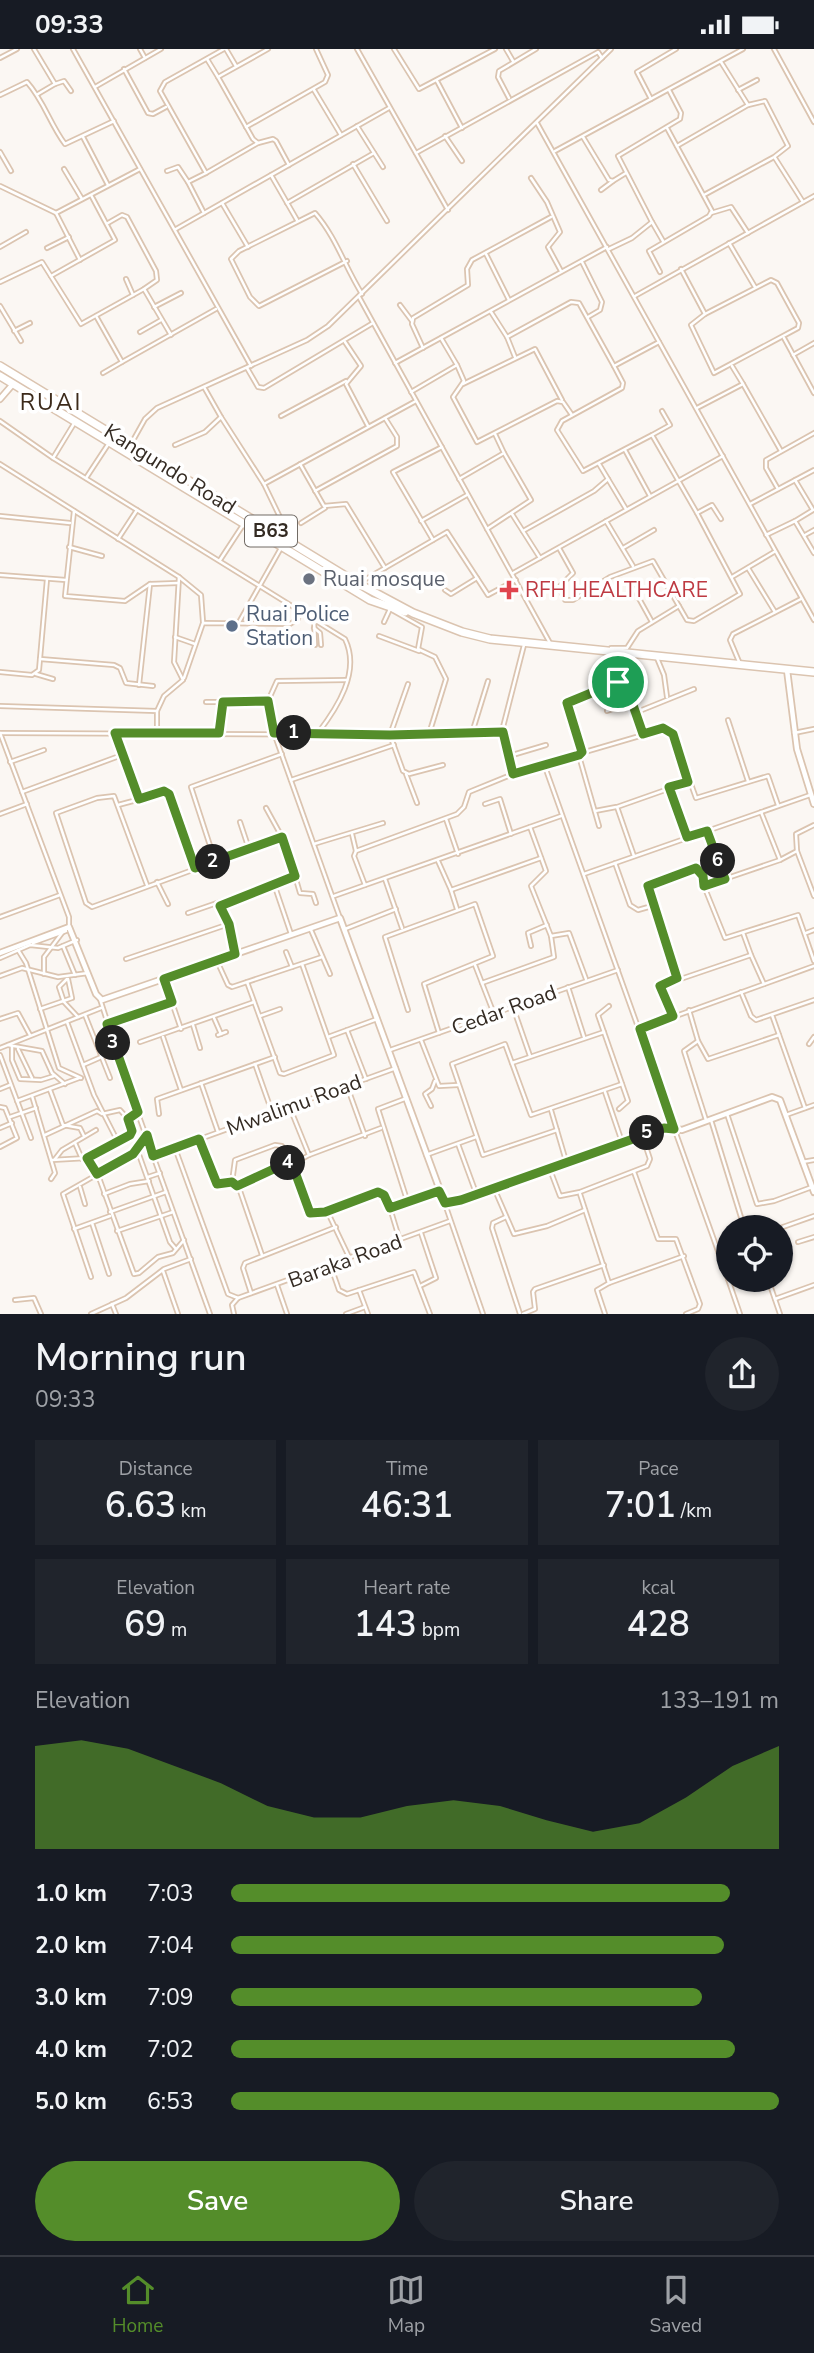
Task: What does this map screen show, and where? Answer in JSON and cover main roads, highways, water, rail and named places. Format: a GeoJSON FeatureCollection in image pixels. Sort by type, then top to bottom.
{"type":"FeatureCollection","features":[{"type":"Feature","properties":{"kind":"highway","name":"Kangundo Road"},"geometry":{"type":"LineString","coordinates":[[0,366],[358,583],[372,596],[462,632],[524,645],[662,660],[814,672]]}},
{"type":"Feature","properties":{"kind":"highway","name":"Kangundo Road"},"geometry":{"type":"LineString","coordinates":[[0,376],[243,524],[372,596],[390,609],[413,613]]}},
{"type":"Feature","properties":{"kind":"highway"},"geometry":{"type":"LineString","coordinates":[[111,443],[117,435]]}},
{"type":"Feature","properties":{"kind":"place","name":"Ruai mosque"},"geometry":{"type":"Point","coordinates":[309,579]}},
{"type":"Feature","properties":{"kind":"place","name":"RFH HEALTHCARE"},"geometry":{"type":"Point","coordinates":[509,590]}},
{"type":"Feature","properties":{"kind":"place","name":"Ruai Police Station"},"geometry":{"type":"Point","coordinates":[232,626]}},
{"type":"Feature","properties":{"kind":"district","name":"RUAI"},"geometry":{"type":"Point","coordinates":[51,402]}}]}
